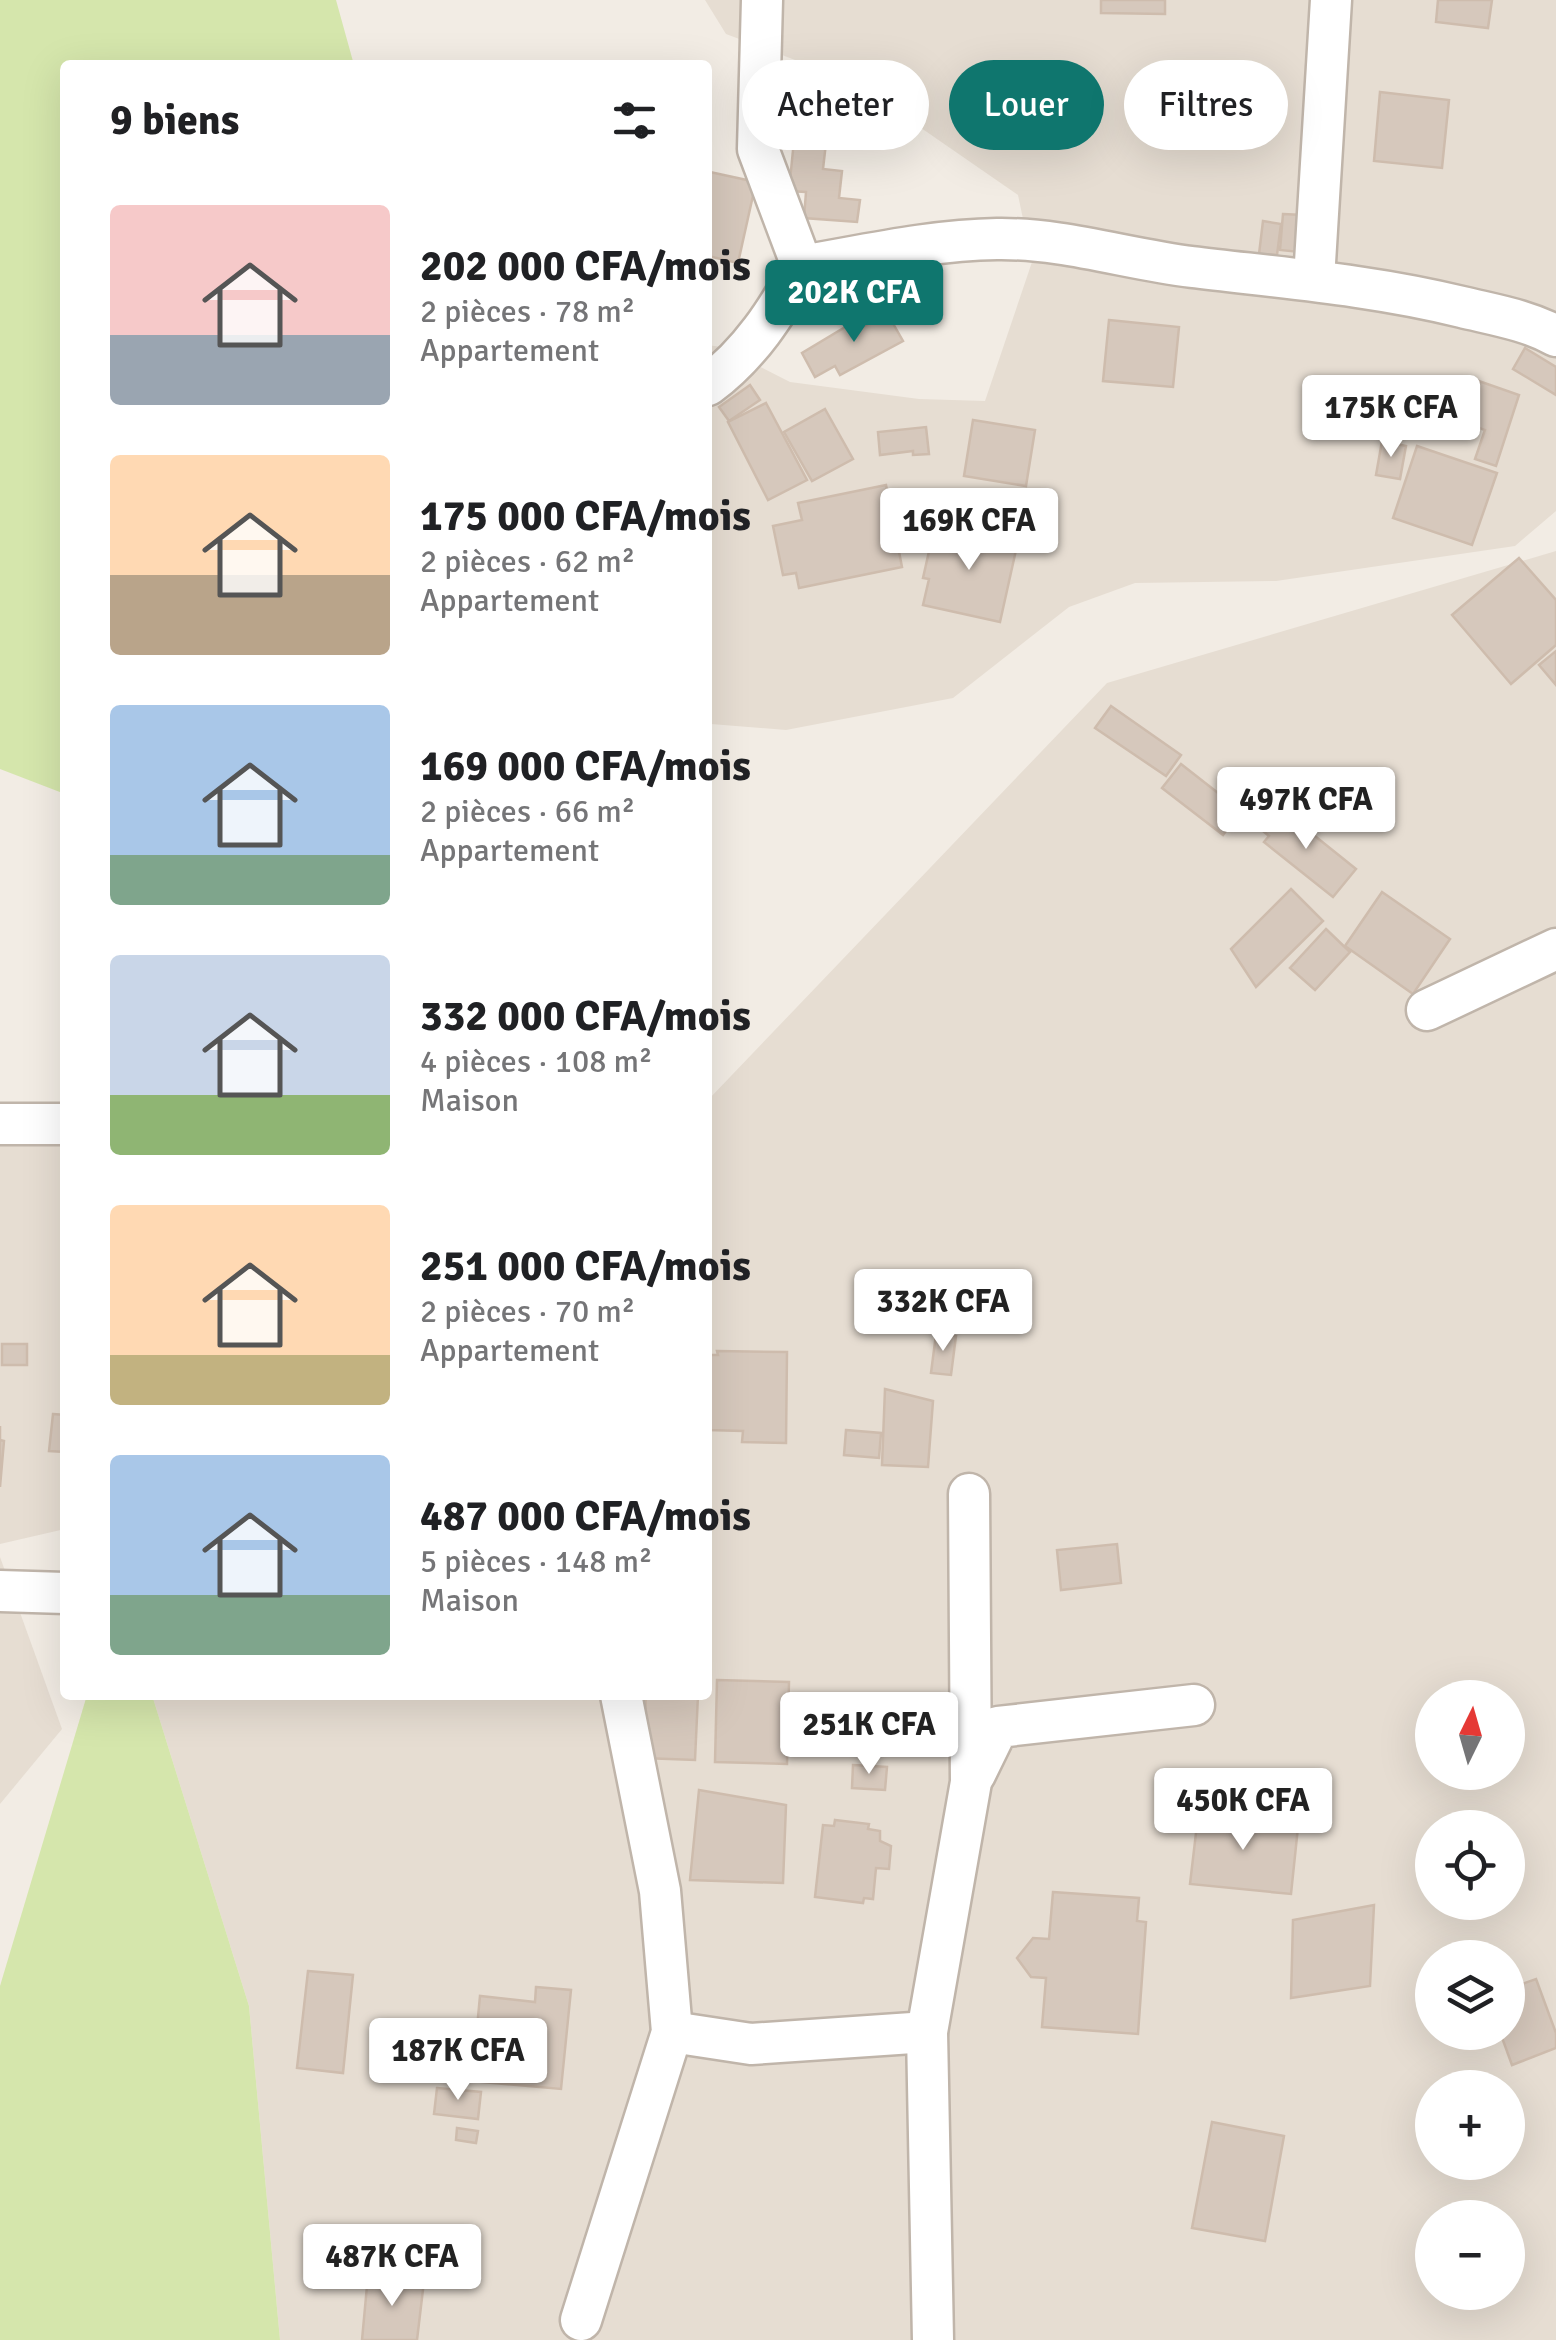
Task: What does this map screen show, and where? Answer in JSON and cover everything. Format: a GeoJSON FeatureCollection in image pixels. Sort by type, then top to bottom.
{"type":"FeatureCollection","features":[{"type":"Feature","properties":{"kind":"street"},"geometry":{"type":"LineString","coordinates":[[712,382],[729,370],[776,315],[802,266],[758,149],[762,0]]}},
{"type":"Feature","properties":{"kind":"street"},"geometry":{"type":"LineString","coordinates":[[1314,279],[1331,0]]}},
{"type":"Feature","properties":{"kind":"street"},"geometry":{"type":"LineString","coordinates":[[802,266],[923,245],[999,238],[1413,295],[1534,324],[1556,336]]}},
{"type":"Feature","properties":{"kind":"street"},"geometry":{"type":"LineString","coordinates":[[1427,1010],[1556,949]]}},
{"type":"Feature","properties":{"kind":"street"},"geometry":{"type":"LineString","coordinates":[[0,1124],[60,1124]]}},
{"type":"Feature","properties":{"kind":"street"},"geometry":{"type":"LineString","coordinates":[[933,2340],[927,2032],[971,1782],[969,1494]]}},
{"type":"Feature","properties":{"kind":"street"},"geometry":{"type":"LineString","coordinates":[[0,1591],[60,1593]]}},
{"type":"Feature","properties":{"kind":"street"},"geometry":{"type":"LineString","coordinates":[[581,2320],[672,2032],[660,1891],[622,1700]]}},
{"type":"Feature","properties":{"kind":"street"},"geometry":{"type":"LineString","coordinates":[[971,1782],[998,1727],[1194,1705]]}},
{"type":"Feature","properties":{"kind":"street"},"geometry":{"type":"LineString","coordinates":[[672,2032],[751,2044],[927,2032]]}},
{"type":"Feature","properties":{"kind":"shaded area"},"geometry":{"type":"Polygon","coordinates":[[[705,0],[1556,0],[1556,511],[1515,546],[1276,581],[1135,583],[1069,607],[953,698],[786,730],[712,724],[712,346],[790,382],[919,399],[985,401],[1032,262],[1018,195],[953,150],[1104,150],[1104,60],[949,60],[949,147],[929,133],[929,60],[795,60],[726,34],[705,0]]]}},
{"type":"Feature","properties":{"kind":"shaded area"},"geometry":{"type":"Polygon","coordinates":[[[1556,551],[1556,2340],[280,2340],[249,2006],[154,1700],[712,1700],[712,1096],[1107,683],[1556,551]]]}},
{"type":"Feature","properties":{"kind":"shaded area"},"geometry":{"type":"Polygon","coordinates":[[[0,1105],[60,1110],[60,1530],[0,1544],[0,1105]]]}},
{"type":"Feature","properties":{"kind":"shaded area"},"geometry":{"type":"Polygon","coordinates":[[[0,1557],[62,1729],[0,1804],[0,1557]]]}},
{"type":"Feature","properties":{"kind":"green space"},"geometry":{"type":"Polygon","coordinates":[[[0,0],[336,0],[353,60],[60,60],[60,792],[0,769],[0,0]]]}},
{"type":"Feature","properties":{"kind":"green space"},"geometry":{"type":"Polygon","coordinates":[[[86,1700],[154,1700],[249,2006],[280,2340],[0,2340],[0,1986],[86,1700]]]}},
{"type":"Feature","properties":{"kind":"building"},"geometry":{"type":"Polygon","coordinates":[[[1101,0],[1165,0],[1165,14],[1101,13],[1101,0]]]}},
{"type":"Feature","properties":{"kind":"building"},"geometry":{"type":"Polygon","coordinates":[[[1438,0],[1492,0],[1488,28],[1436,22],[1438,0]]]}},
{"type":"Feature","properties":{"kind":"building"},"geometry":{"type":"Polygon","coordinates":[[[1380,92],[1449,100],[1442,168],[1374,161],[1380,92]]]}},
{"type":"Feature","properties":{"kind":"building"},"geometry":{"type":"Polygon","coordinates":[[[793,150],[825,150],[823,169],[842,171],[839,198],[860,200],[857,222],[804,218],[806,192],[789,191],[793,150]]]}},
{"type":"Feature","properties":{"kind":"building"},"geometry":{"type":"Polygon","coordinates":[[[712,172],[756,182],[738,263],[712,257],[712,172]]]}},
{"type":"Feature","properties":{"kind":"building"},"geometry":{"type":"Polygon","coordinates":[[[1283,214],[1303,215],[1299,252],[1280,250],[1283,214]]]}},
{"type":"Feature","properties":{"kind":"building"},"geometry":{"type":"Polygon","coordinates":[[[1263,221],[1281,224],[1277,255],[1259,254],[1263,221]]]}},
{"type":"Feature","properties":{"kind":"building"},"geometry":{"type":"Polygon","coordinates":[[[883,306],[903,341],[840,375],[835,366],[815,377],[802,353],[847,326],[851,333],[870,323],[867,315],[883,306]]]}},
{"type":"Feature","properties":{"kind":"building"},"geometry":{"type":"Polygon","coordinates":[[[1109,320],[1179,327],[1173,387],[1103,381],[1109,320]]]}},
{"type":"Feature","properties":{"kind":"building"},"geometry":{"type":"Polygon","coordinates":[[[1525,348],[1556,367],[1556,395],[1513,369],[1525,348]]]}},
{"type":"Feature","properties":{"kind":"building"},"geometry":{"type":"Polygon","coordinates":[[[1473,379],[1519,395],[1496,466],[1475,459],[1485,430],[1459,421],[1473,379]]]}},
{"type":"Feature","properties":{"kind":"building"},"geometry":{"type":"Polygon","coordinates":[[[750,385],[760,400],[729,421],[719,407],[750,385]]]}},
{"type":"Feature","properties":{"kind":"building"},"geometry":{"type":"Polygon","coordinates":[[[766,403],[807,480],[768,500],[728,422],[766,403]]]}},
{"type":"Feature","properties":{"kind":"building"},"geometry":{"type":"Polygon","coordinates":[[[825,409],[853,459],[812,481],[784,432],[825,409]]]}},
{"type":"Feature","properties":{"kind":"building"},"geometry":{"type":"Polygon","coordinates":[[[973,420],[1035,430],[1026,486],[964,476],[973,420]]]}},
{"type":"Feature","properties":{"kind":"building"},"geometry":{"type":"Polygon","coordinates":[[[926,427],[929,454],[913,455],[913,451],[880,455],[878,432],[926,427]]]}},
{"type":"Feature","properties":{"kind":"building"},"geometry":{"type":"Polygon","coordinates":[[[1382,441],[1406,446],[1400,479],[1376,475],[1382,441]]]}},
{"type":"Feature","properties":{"kind":"building"},"geometry":{"type":"Polygon","coordinates":[[[1417,446],[1497,473],[1472,545],[1393,518],[1417,446]]]}},
{"type":"Feature","properties":{"kind":"building"},"geometry":{"type":"Polygon","coordinates":[[[886,485],[902,567],[799,588],[796,573],[783,575],[773,526],[802,520],[798,503],[886,485]]]}},
{"type":"Feature","properties":{"kind":"building"},"geometry":{"type":"Polygon","coordinates":[[[944,525],[1018,541],[1000,622],[923,605],[929,579],[923,578],[932,538],[941,540],[944,525]]]}},
{"type":"Feature","properties":{"kind":"building"},"geometry":{"type":"Polygon","coordinates":[[[1519,558],[1556,600],[1556,645],[1511,684],[1452,615],[1519,558]]]}},
{"type":"Feature","properties":{"kind":"building"},"geometry":{"type":"Polygon","coordinates":[[[1556,651],[1556,685],[1539,665],[1556,651]]]}},
{"type":"Feature","properties":{"kind":"building"},"geometry":{"type":"Polygon","coordinates":[[[1111,706],[1181,755],[1166,776],[1095,728],[1111,706]]]}},
{"type":"Feature","properties":{"kind":"building"},"geometry":{"type":"Polygon","coordinates":[[[1181,764],[1241,811],[1223,835],[1162,788],[1181,764]]]}},
{"type":"Feature","properties":{"kind":"building"},"geometry":{"type":"Polygon","coordinates":[[[1272,807],[1287,820],[1290,816],[1356,869],[1333,897],[1264,842],[1269,836],[1257,826],[1272,807]]]}},
{"type":"Feature","properties":{"kind":"building"},"geometry":{"type":"Polygon","coordinates":[[[1291,889],[1323,921],[1256,987],[1231,949],[1291,889]]]}},
{"type":"Feature","properties":{"kind":"building"},"geometry":{"type":"Polygon","coordinates":[[[1382,892],[1450,939],[1413,994],[1345,946],[1382,892]]]}},
{"type":"Feature","properties":{"kind":"building"},"geometry":{"type":"Polygon","coordinates":[[[1326,929],[1350,952],[1315,990],[1290,968],[1326,929]]]}},
{"type":"Feature","properties":{"kind":"building"},"geometry":{"type":"Polygon","coordinates":[[[936,1334],[956,1336],[951,1375],[931,1373],[936,1334]]]}},
{"type":"Feature","properties":{"kind":"building"},"geometry":{"type":"Polygon","coordinates":[[[2,1344],[27,1344],[27,1365],[2,1365],[2,1344]]]}},
{"type":"Feature","properties":{"kind":"building"},"geometry":{"type":"Polygon","coordinates":[[[717,1351],[787,1352],[786,1443],[742,1442],[743,1431],[712,1430],[712,1355],[718,1355],[717,1351]]]}},
{"type":"Feature","properties":{"kind":"building"},"geometry":{"type":"Polygon","coordinates":[[[885,1389],[933,1401],[928,1467],[882,1465],[885,1389]]]}},
{"type":"Feature","properties":{"kind":"building"},"geometry":{"type":"Polygon","coordinates":[[[53,1414],[60,1415],[60,1452],[49,1451],[53,1414]]]}},
{"type":"Feature","properties":{"kind":"building"},"geometry":{"type":"Polygon","coordinates":[[[846,1430],[881,1433],[879,1458],[844,1455],[846,1430]]]}},
{"type":"Feature","properties":{"kind":"building"},"geometry":{"type":"Polygon","coordinates":[[[0,1440],[4,1441],[0,1487],[0,1440]]]}},
{"type":"Feature","properties":{"kind":"building"},"geometry":{"type":"Polygon","coordinates":[[[1117,1544],[1121,1583],[1061,1590],[1057,1550],[1117,1544]]]}},
{"type":"Feature","properties":{"kind":"building"},"geometry":{"type":"Polygon","coordinates":[[[717,1680],[789,1682],[787,1764],[715,1762],[717,1680]]]}},
{"type":"Feature","properties":{"kind":"building"},"geometry":{"type":"Polygon","coordinates":[[[646,1700],[698,1700],[695,1760],[643,1758],[646,1700]]]}},
{"type":"Feature","properties":{"kind":"building"},"geometry":{"type":"Polygon","coordinates":[[[853,1765],[887,1767],[885,1790],[852,1788],[853,1765]]]}},
{"type":"Feature","properties":{"kind":"building"},"geometry":{"type":"Polygon","coordinates":[[[699,1790],[786,1805],[783,1883],[690,1880],[699,1790]]]}},
{"type":"Feature","properties":{"kind":"building"},"geometry":{"type":"Polygon","coordinates":[[[1216,1804],[1241,1806],[1239,1820],[1298,1827],[1291,1894],[1190,1884],[1198,1816],[1215,1818],[1216,1804]]]}},
{"type":"Feature","properties":{"kind":"building"},"geometry":{"type":"Polygon","coordinates":[[[835,1820],[869,1824],[868,1829],[880,1831],[880,1841],[891,1846],[889,1869],[876,1868],[873,1899],[864,1898],[863,1903],[815,1897],[823,1825],[834,1826],[835,1820]]]}},
{"type":"Feature","properties":{"kind":"building"},"geometry":{"type":"Polygon","coordinates":[[[1053,1892],[1139,1898],[1137,1921],[1146,1922],[1138,2034],[1042,2027],[1046,1978],[1031,1977],[1017,1958],[1033,1938],[1049,1939],[1053,1892]]]}},
{"type":"Feature","properties":{"kind":"building"},"geometry":{"type":"Polygon","coordinates":[[[1374,1905],[1370,1986],[1291,1998],[1293,1920],[1374,1905]]]}},
{"type":"Feature","properties":{"kind":"building"},"geometry":{"type":"Polygon","coordinates":[[[308,1971],[353,1975],[343,2073],[297,2068],[308,1971]]]}},
{"type":"Feature","properties":{"kind":"building"},"geometry":{"type":"Polygon","coordinates":[[[1536,1979],[1556,2033],[1556,2048],[1512,2065],[1507,2050],[1525,2050],[1525,1983],[1536,1979]]]}},
{"type":"Feature","properties":{"kind":"building"},"geometry":{"type":"Polygon","coordinates":[[[536,1987],[571,1990],[561,2089],[472,2081],[480,1996],[535,2002],[536,1987]]]}},
{"type":"Feature","properties":{"kind":"building"},"geometry":{"type":"Polygon","coordinates":[[[437,2088],[481,2092],[478,2119],[434,2114],[437,2088]]]}},
{"type":"Feature","properties":{"kind":"building"},"geometry":{"type":"Polygon","coordinates":[[[1212,2122],[1284,2136],[1265,2241],[1192,2228],[1212,2122]]]}},
{"type":"Feature","properties":{"kind":"building"},"geometry":{"type":"Polygon","coordinates":[[[457,2128],[478,2131],[476,2143],[456,2140],[457,2128]]]}},
{"type":"Feature","properties":{"kind":"building"},"geometry":{"type":"Polygon","coordinates":[[[368,2275],[424,2281],[417,2340],[362,2340],[368,2275]]]}}]}
